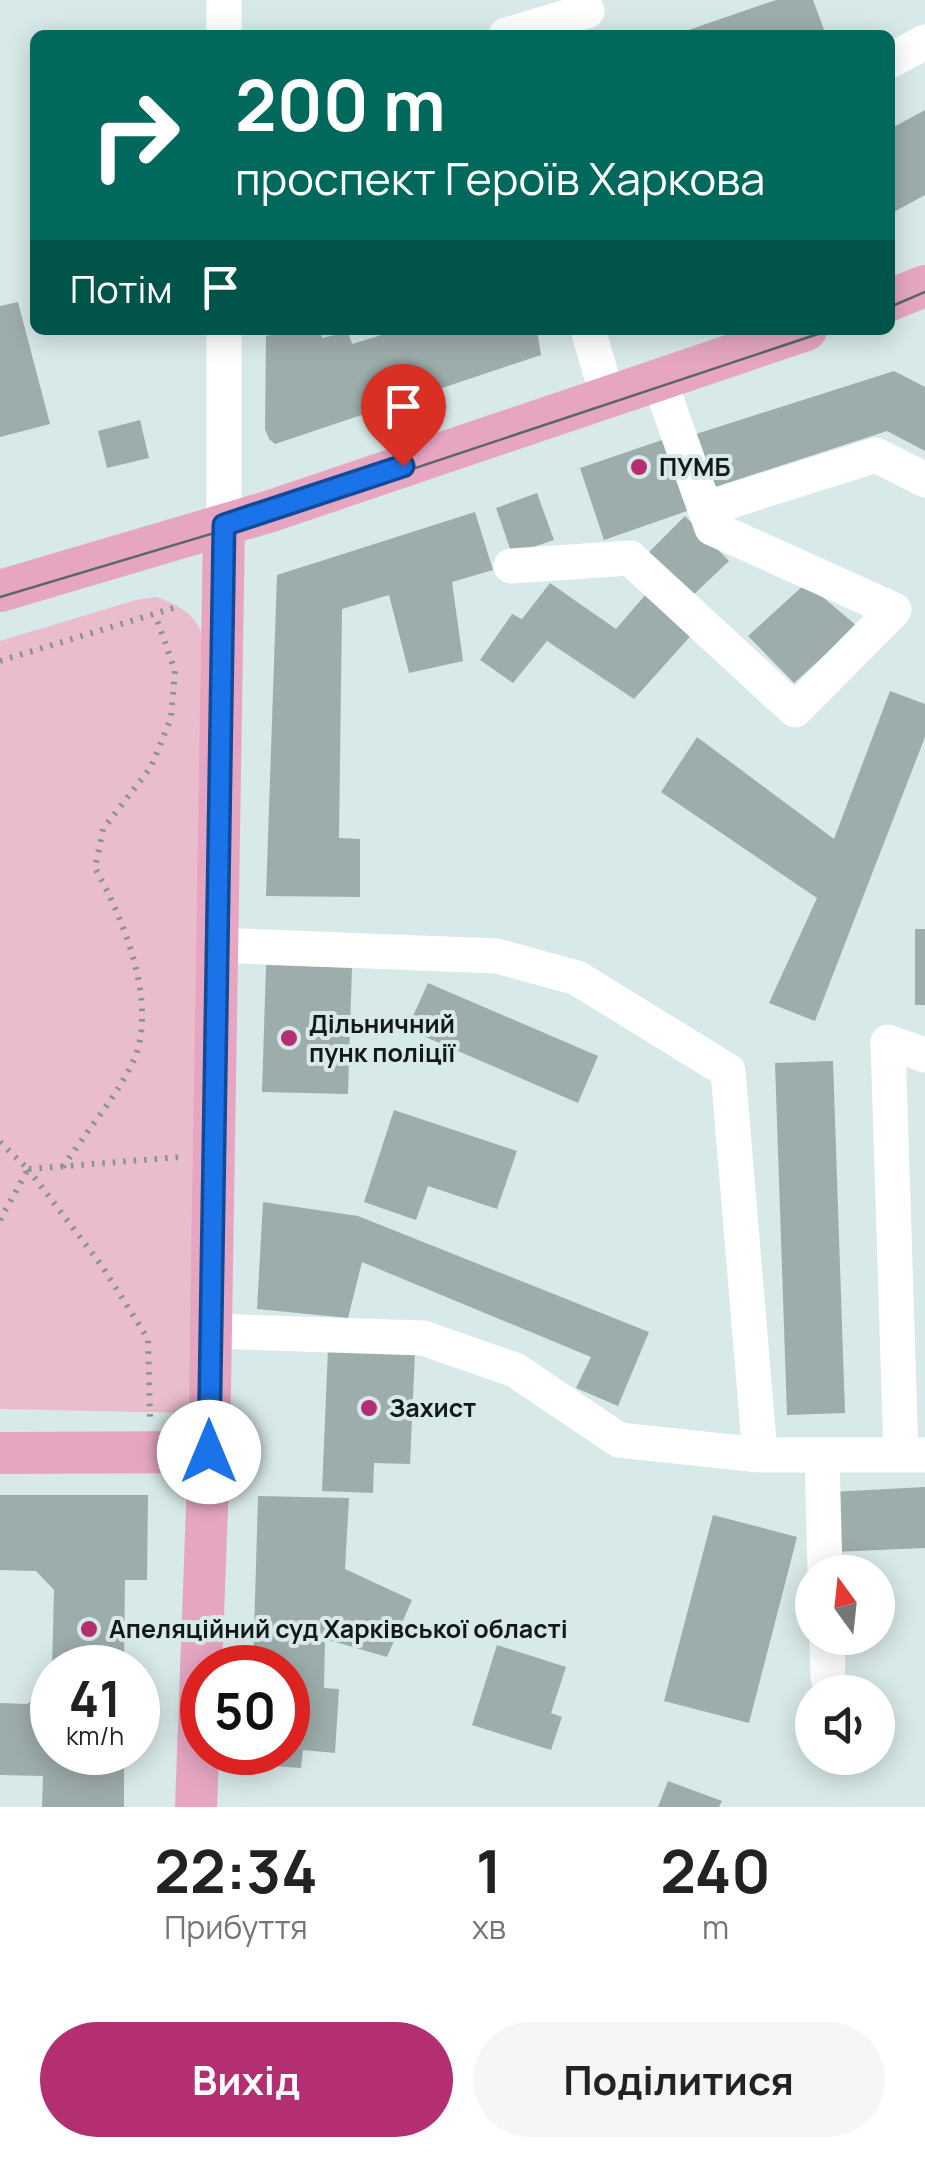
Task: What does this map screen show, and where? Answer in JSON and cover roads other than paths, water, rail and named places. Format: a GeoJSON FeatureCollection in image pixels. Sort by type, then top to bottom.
{"type":"FeatureCollection","features":[{"type":"Feature","properties":{"kind":"main road"},"geometry":{"type":"LineString","coordinates":[[895,298],[925,286]]}},
{"type":"Feature","properties":{"kind":"main road"},"geometry":{"type":"LineString","coordinates":[[0,590],[224,525],[791,335]]}},
{"type":"Feature","properties":{"kind":"main road"},"geometry":{"type":"LineString","coordinates":[[196,1807],[209,1452],[224,525]]}},
{"type":"Feature","properties":{"kind":"main road"},"geometry":{"type":"LineString","coordinates":[[0,1453],[209,1452]]}},
{"type":"Feature","properties":{"kind":"street"},"geometry":{"type":"LineString","coordinates":[[224,0],[224,30]]}},
{"type":"Feature","properties":{"kind":"street"},"geometry":{"type":"LineString","coordinates":[[523,30],[586,11]]}},
{"type":"Feature","properties":{"kind":"street"},"geometry":{"type":"LineString","coordinates":[[895,58],[925,42]]}},
{"type":"Feature","properties":{"kind":"street"},"geometry":{"type":"LineString","coordinates":[[224,335],[224,525]]}},
{"type":"Feature","properties":{"kind":"street"},"geometry":{"type":"LineString","coordinates":[[589,335],[608,398]]}},
{"type":"Feature","properties":{"kind":"street"},"geometry":{"type":"LineString","coordinates":[[512,566],[630,558],[795,710],[894,610],[712,528],[659,380]]}},
{"type":"Feature","properties":{"kind":"street"},"geometry":{"type":"LineString","coordinates":[[704,509],[876,456],[925,480]]}},
{"type":"Feature","properties":{"kind":"street"},"geometry":{"type":"LineString","coordinates":[[218,944],[498,956],[578,978],[728,1072],[760,1455]]}},
{"type":"Feature","properties":{"kind":"street"},"geometry":{"type":"LineString","coordinates":[[210,1331],[423,1338],[515,1370],[618,1440],[760,1455],[913,1455],[888,1042],[925,1055]]}},
{"type":"Feature","properties":{"kind":"street"},"geometry":{"type":"LineString","coordinates":[[822,1457],[825,1555]]}},
{"type":"Feature","properties":{"kind":"tram line"},"geometry":{"type":"LineString","coordinates":[[895,305],[925,292]]}},
{"type":"Feature","properties":{"kind":"tram line"},"geometry":{"type":"LineString","coordinates":[[0,597],[271,516],[815,335]]}},
{"type":"Feature","properties":{"kind":"place","name":"ПУМБ"},"geometry":{"type":"Point","coordinates":[639,467]}},
{"type":"Feature","properties":{"kind":"place","name":"Дільничний пунк поліції"},"geometry":{"type":"Point","coordinates":[289,1038]}},
{"type":"Feature","properties":{"kind":"place","name":"Захист"},"geometry":{"type":"Point","coordinates":[369,1408]}},
{"type":"Feature","properties":{"kind":"place","name":"Апеляційний суд Харківської області"},"geometry":{"type":"Point","coordinates":[89,1629]}}]}
